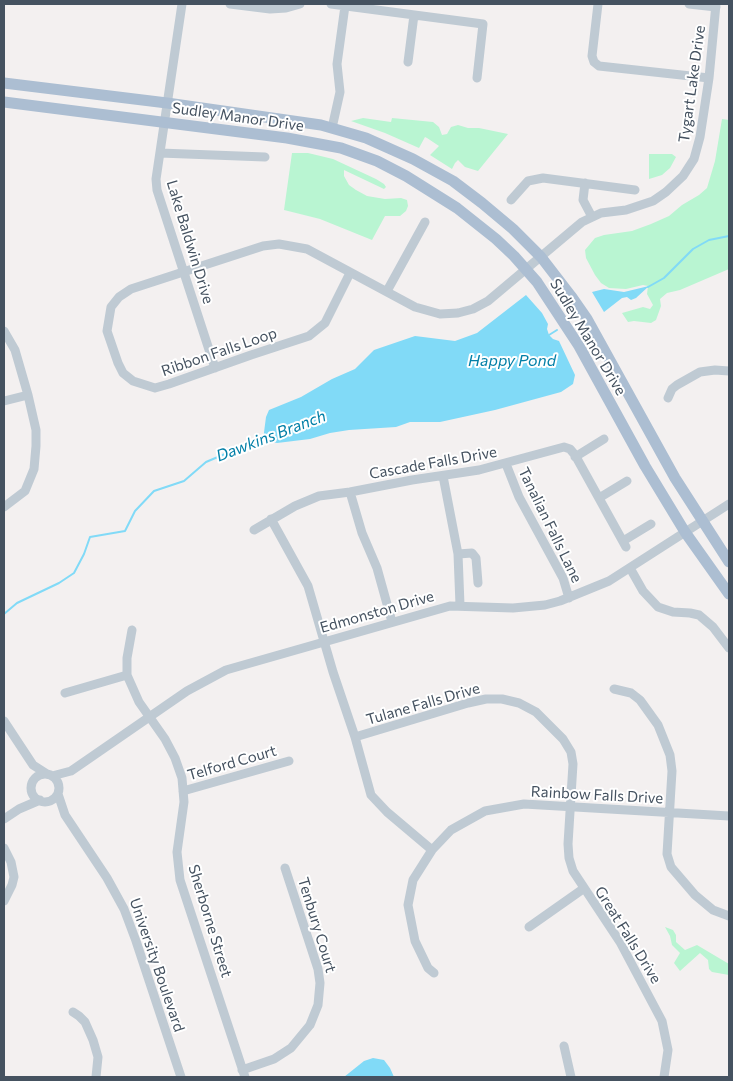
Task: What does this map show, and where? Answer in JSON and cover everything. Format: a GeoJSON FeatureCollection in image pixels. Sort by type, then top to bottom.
{"type":"FeatureCollection","features":[{"type":"Feature","properties":{"kind":"main road","name":"Sudley Manor Drive"},"geometry":{"type":"LineString","coordinates":[[4,83],[167,102],[321,125],[366,138],[414,159],[453,182],[507,224],[541,257],[572,296],[587,319],[675,478],[729,562]]}},
{"type":"Feature","properties":{"kind":"main road","name":"Sudley Manor Drive"},"geometry":{"type":"LineString","coordinates":[[4,102],[164,122],[341,148],[377,161],[406,176],[457,208],[496,239],[526,269],[562,318],[645,466],[685,532],[729,594]]}},
{"type":"Feature","properties":{"kind":"street","name":"Lake Baldwin Drive"},"geometry":{"type":"LineString","coordinates":[[182,4],[156,179],[215,368]]}},
{"type":"Feature","properties":{"kind":"street"},"geometry":{"type":"LineString","coordinates":[[230,4],[270,9],[286,8],[300,4]]}},
{"type":"Feature","properties":{"kind":"street"},"geometry":{"type":"LineString","coordinates":[[331,4],[483,24],[477,78]]}},
{"type":"Feature","properties":{"kind":"street"},"geometry":{"type":"LineString","coordinates":[[598,4],[592,56],[594,62],[599,66],[709,78]]}},
{"type":"Feature","properties":{"kind":"street"},"geometry":{"type":"LineString","coordinates":[[689,4],[716,6]]}},
{"type":"Feature","properties":{"kind":"street"},"geometry":{"type":"LineString","coordinates":[[332,128],[340,92],[337,64],[345,6]]}},
{"type":"Feature","properties":{"kind":"street","name":"Tygart Lake Drive"},"geometry":{"type":"LineString","coordinates":[[541,257],[570,231],[592,216],[636,207],[652,201],[666,192],[683,176],[694,159],[698,147],[709,78],[716,6]]}},
{"type":"Feature","properties":{"kind":"street"},"geometry":{"type":"LineString","coordinates":[[408,62],[414,15]]}},
{"type":"Feature","properties":{"kind":"street"},"geometry":{"type":"LineString","coordinates":[[160,153],[265,157]]}},
{"type":"Feature","properties":{"kind":"street"},"geometry":{"type":"LineString","coordinates":[[511,200],[522,186],[535,179],[543,178],[635,190]]}},
{"type":"Feature","properties":{"kind":"street"},"geometry":{"type":"LineString","coordinates":[[585,183],[583,200],[592,216]]}},
{"type":"Feature","properties":{"kind":"street"},"geometry":{"type":"LineString","coordinates":[[387,291],[425,222]]}},
{"type":"Feature","properties":{"kind":"street","name":"Ribbon Falls Loop"},"geometry":{"type":"LineString","coordinates":[[350,273],[325,323],[308,336],[155,388],[132,381],[123,373],[107,331],[111,307],[119,296],[130,289],[262,246],[279,244],[307,249],[415,306],[440,314],[458,313],[473,309],[488,301],[541,257]]}},
{"type":"Feature","properties":{"kind":"street"},"geometry":{"type":"LineString","coordinates":[[4,331],[15,350],[36,430],[34,469],[25,491],[4,507]]}},
{"type":"Feature","properties":{"kind":"street"},"geometry":{"type":"LineString","coordinates":[[668,398],[672,389],[700,372],[729,370]]}},
{"type":"Feature","properties":{"kind":"street"},"geometry":{"type":"LineString","coordinates":[[4,402],[28,396]]}},
{"type":"Feature","properties":{"kind":"street"},"geometry":{"type":"LineString","coordinates":[[604,439],[575,457],[624,544],[650,524]]}},
{"type":"Feature","properties":{"kind":"street","name":"Cascade Falls Drive"},"geometry":{"type":"LineString","coordinates":[[254,530],[294,506],[319,496],[506,464],[564,447],[570,449],[575,457]]}},
{"type":"Feature","properties":{"kind":"street","name":"Tanalian Falls Lane"},"geometry":{"type":"LineString","coordinates":[[506,464],[519,497],[563,578],[568,598]]}},
{"type":"Feature","properties":{"kind":"street"},"geometry":{"type":"LineString","coordinates":[[443,476],[458,554],[460,605]]}},
{"type":"Feature","properties":{"kind":"street"},"geometry":{"type":"LineString","coordinates":[[599,498],[627,482]]}},
{"type":"Feature","properties":{"kind":"street"},"geometry":{"type":"LineString","coordinates":[[350,492],[362,533],[377,568],[392,622]]}},
{"type":"Feature","properties":{"kind":"street","name":"Edmonston Drive"},"geometry":{"type":"LineString","coordinates":[[58,791],[71,772],[187,691],[226,670],[450,606],[512,608],[545,605],[568,598],[596,587],[630,568],[729,504]]}},
{"type":"Feature","properties":{"kind":"street"},"geometry":{"type":"LineString","coordinates":[[271,519],[308,586],[371,795],[387,812],[432,850]]}},
{"type":"Feature","properties":{"kind":"street"},"geometry":{"type":"LineString","coordinates":[[458,554],[472,553],[476,558],[478,583]]}},
{"type":"Feature","properties":{"kind":"street"},"geometry":{"type":"LineString","coordinates":[[630,568],[644,591],[658,607],[673,612],[699,615],[713,627],[729,648]]}},
{"type":"Feature","properties":{"kind":"street"},"geometry":{"type":"LineString","coordinates":[[65,692],[127,675],[127,658],[132,630]]}},
{"type":"Feature","properties":{"kind":"street","name":"Sherborne Street"},"geometry":{"type":"LineString","coordinates":[[127,675],[149,718],[165,739],[175,758],[182,778],[183,816],[178,852],[180,880],[244,1074]]}},
{"type":"Feature","properties":{"kind":"street"},"geometry":{"type":"LineString","coordinates":[[614,689],[631,693],[640,700],[658,725],[670,755],[672,771],[667,854],[671,867],[695,895],[713,910],[729,916]]}},
{"type":"Feature","properties":{"kind":"street","name":"Tulane Falls Drive"},"geometry":{"type":"LineString","coordinates":[[355,737],[486,699],[502,699],[519,703],[536,712],[550,724],[564,739],[571,752],[574,764],[570,807]]}},
{"type":"Feature","properties":{"kind":"street"},"geometry":{"type":"LineString","coordinates":[[4,721],[30,761],[34,780],[28,798],[19,808],[4,819]]}},
{"type":"Feature","properties":{"kind":"street"},"geometry":{"type":"LineString","coordinates":[[19,808],[52,800],[58,791],[57,782],[30,761]]}},
{"type":"Feature","properties":{"kind":"street","name":"Telford Court"},"geometry":{"type":"LineString","coordinates":[[183,791],[289,761]]}},
{"type":"Feature","properties":{"kind":"street","name":"Edmonston Drive"},"geometry":{"type":"LineString","coordinates":[[50,775],[71,772]]}},
{"type":"Feature","properties":{"kind":"street"},"geometry":{"type":"LineString","coordinates":[[34,780],[41,775],[50,775]]}},
{"type":"Feature","properties":{"kind":"street"},"geometry":{"type":"LineString","coordinates":[[32,790],[35,796],[43,801]]}},
{"type":"Feature","properties":{"kind":"street","name":"University Boulevard"},"geometry":{"type":"LineString","coordinates":[[58,791],[65,815]]}},
{"type":"Feature","properties":{"kind":"street","name":"University Boulevard"},"geometry":{"type":"LineString","coordinates":[[43,801],[56,807],[65,815],[120,899],[136,941],[181,1077]]}},
{"type":"Feature","properties":{"kind":"street","name":"Rainbow Falls Drive"},"geometry":{"type":"LineString","coordinates":[[434,973],[428,968],[415,941],[408,905],[414,880],[432,850],[451,830],[485,811],[524,804],[729,816]]}},
{"type":"Feature","properties":{"kind":"street","name":"Great Falls Drive"},"geometry":{"type":"LineString","coordinates":[[570,807],[568,844],[569,858],[573,871],[583,889],[620,942],[662,1021],[668,1050],[664,1077]]}},
{"type":"Feature","properties":{"kind":"street"},"geometry":{"type":"LineString","coordinates":[[4,848],[11,862],[14,877],[4,901]]}},
{"type":"Feature","properties":{"kind":"street","name":"Tenbury Court"},"geometry":{"type":"LineString","coordinates":[[244,1074],[291,1048],[310,1025],[318,1005],[320,983],[318,969],[285,868]]}},
{"type":"Feature","properties":{"kind":"street"},"geometry":{"type":"LineString","coordinates":[[529,927],[583,889]]}},
{"type":"Feature","properties":{"kind":"street"},"geometry":{"type":"LineString","coordinates":[[73,1012],[85,1022],[93,1040],[98,1057],[96,1077]]}},
{"type":"Feature","properties":{"kind":"street"},"geometry":{"type":"LineString","coordinates":[[564,1046],[571,1077]]}},
{"type":"Feature","properties":{"kind":"green space"},"geometry":{"type":"Polygon","coordinates":[[[363,118],[391,122],[392,118],[433,122],[439,127],[442,135],[447,134],[451,127],[458,125],[508,134],[478,171],[465,167],[458,160],[452,169],[430,155],[439,146],[427,138],[425,137],[419,148],[351,121],[363,118]]]}},
{"type":"Feature","properties":{"kind":"green space"},"geometry":{"type":"Polygon","coordinates":[[[722,119],[729,120],[729,269],[680,290],[667,293],[660,299],[661,306],[656,320],[651,323],[628,322],[622,313],[643,307],[650,309],[653,305],[647,294],[648,286],[643,285],[626,289],[609,288],[601,283],[595,275],[586,258],[585,250],[595,238],[632,231],[669,216],[707,188],[715,161],[722,119]]]}},
{"type":"Feature","properties":{"kind":"green space"},"geometry":{"type":"Polygon","coordinates":[[[292,153],[308,153],[333,159],[376,179],[384,184],[386,187],[384,189],[344,170],[344,176],[349,185],[356,190],[367,196],[407,200],[408,206],[406,211],[400,216],[385,216],[372,240],[320,219],[284,210],[292,153]]]}},
{"type":"Feature","properties":{"kind":"green space"},"geometry":{"type":"Polygon","coordinates":[[[649,154],[672,154],[676,157],[670,168],[662,175],[649,179],[649,154]]]}},
{"type":"Feature","properties":{"kind":"green space"},"geometry":{"type":"Polygon","coordinates":[[[665,927],[673,930],[676,935],[676,942],[685,950],[697,945],[729,964],[729,975],[712,972],[709,969],[708,960],[700,953],[680,971],[674,963],[680,953],[672,945],[665,927]]]}},
{"type":"Feature","properties":{"kind":"water"},"geometry":{"type":"Polygon","coordinates":[[[649,286],[636,298],[631,300],[627,297],[622,298],[604,312],[592,292],[604,289],[624,292],[649,286]]]}},
{"type":"Feature","properties":{"kind":"water","name":"Happy Pond"},"geometry":{"type":"Polygon","coordinates":[[[526,295],[542,313],[548,324],[549,335],[559,341],[575,375],[573,384],[561,392],[495,410],[440,422],[410,422],[396,427],[349,430],[310,439],[277,443],[263,440],[266,417],[269,410],[301,397],[332,379],[355,369],[374,350],[415,336],[455,341],[477,333],[526,295]]]}},
{"type":"Feature","properties":{"kind":"water"},"geometry":{"type":"Polygon","coordinates":[[[373,1058],[384,1060],[394,1077],[344,1077],[364,1061],[373,1058]]]}},
{"type":"Feature","properties":{"kind":"waterway","name":"Dawkins Branch"},"geometry":{"type":"LineString","coordinates":[[648,287],[664,278],[693,249],[709,240],[729,236]]}},
{"type":"Feature","properties":{"kind":"waterway","name":"Dawkins Branch"},"geometry":{"type":"LineString","coordinates":[[549,335],[557,330]]}},
{"type":"Feature","properties":{"kind":"waterway","name":"Dawkins Branch"},"geometry":{"type":"LineString","coordinates":[[4,614],[17,603],[59,583],[74,573],[90,537],[125,531],[135,511],[154,491],[184,481],[206,462],[232,451],[247,449],[264,439]]}}]}
